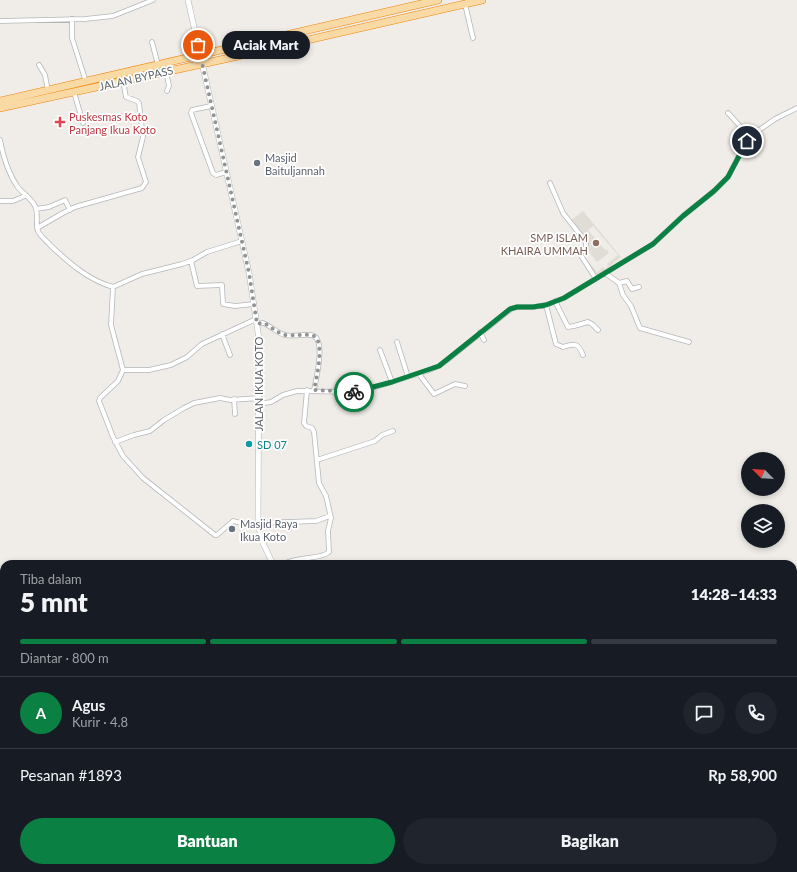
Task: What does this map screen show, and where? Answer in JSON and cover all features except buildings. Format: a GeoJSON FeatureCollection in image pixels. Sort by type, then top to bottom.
{"type":"FeatureCollection","features":[{"type":"Feature","properties":{"kind":"highway","name":"JALAN BYPASS"},"geometry":{"type":"LineString","coordinates":[[0,108],[86,82],[438,0]]}},
{"type":"Feature","properties":{"kind":"highway","name":"JALAN BYPASS"},"geometry":{"type":"LineString","coordinates":[[0,101],[74,92],[482,0]]}},
{"type":"Feature","properties":{"kind":"highway"},"geometry":{"type":"LineString","coordinates":[[320,28],[321,36]]}},
{"type":"Feature","properties":{"kind":"street"},"geometry":{"type":"LineString","coordinates":[[137,0],[140,5]]}},
{"type":"Feature","properties":{"kind":"street"},"geometry":{"type":"LineString","coordinates":[[0,21],[86,19],[113,16],[153,0]]}},
{"type":"Feature","properties":{"kind":"street","name":"JALAN IKUA KOTO"},"geometry":{"type":"LineString","coordinates":[[188,0],[242,241],[257,322],[260,355],[258,525],[262,541],[271,560]]}},
{"type":"Feature","properties":{"kind":"street"},"geometry":{"type":"LineString","coordinates":[[465,4],[473,38]]}},
{"type":"Feature","properties":{"kind":"street"},"geometry":{"type":"LineString","coordinates":[[72,19],[72,38],[86,82]]}},
{"type":"Feature","properties":{"kind":"street"},"geometry":{"type":"LineString","coordinates":[[152,42],[158,65]]}},
{"type":"Feature","properties":{"kind":"street"},"geometry":{"type":"LineString","coordinates":[[39,65],[44,75],[48,94]]}},
{"type":"Feature","properties":{"kind":"street"},"geometry":{"type":"LineString","coordinates":[[166,71],[169,86],[167,91]]}},
{"type":"Feature","properties":{"kind":"street"},"geometry":{"type":"LineString","coordinates":[[37,228],[70,210],[142,188],[145,185],[138,157],[143,137],[139,103],[126,97],[122,81]]}},
{"type":"Feature","properties":{"kind":"street"},"geometry":{"type":"LineString","coordinates":[[74,92],[82,123]]}},
{"type":"Feature","properties":{"kind":"street"},"geometry":{"type":"LineString","coordinates":[[211,106],[192,110],[191,113],[214,173],[216,175],[226,172]]}},
{"type":"Feature","properties":{"kind":"street"},"geometry":{"type":"LineString","coordinates":[[259,404],[271,402],[291,392],[307,390],[357,392],[419,374],[439,366],[510,309],[517,307],[546,305],[569,296],[653,244],[728,177],[750,137],[775,119],[797,108]]}},
{"type":"Feature","properties":{"kind":"street"},"geometry":{"type":"LineString","coordinates":[[728,113],[750,137]]}},
{"type":"Feature","properties":{"kind":"street"},"geometry":{"type":"LineString","coordinates":[[0,140],[8,169],[17,186],[32,202],[36,209],[37,228],[45,240],[61,256],[97,281],[113,287],[142,274],[191,261],[207,252],[242,241]]}},
{"type":"Feature","properties":{"kind":"street"},"geometry":{"type":"LineString","coordinates":[[550,183],[563,213],[586,242],[586,246],[580,254],[596,279]]}},
{"type":"Feature","properties":{"kind":"street"},"geometry":{"type":"LineString","coordinates":[[0,202],[13,201],[25,196]]}},
{"type":"Feature","properties":{"kind":"street"},"geometry":{"type":"LineString","coordinates":[[36,209],[49,207],[65,200],[67,201],[70,210]]}},
{"type":"Feature","properties":{"kind":"street"},"geometry":{"type":"LineString","coordinates":[[191,261],[197,286],[222,285],[223,304],[235,306],[254,304]]}},
{"type":"Feature","properties":{"kind":"street"},"geometry":{"type":"LineString","coordinates":[[605,274],[619,283],[623,295],[631,306],[640,328],[689,342]]}},
{"type":"Feature","properties":{"kind":"street"},"geometry":{"type":"LineString","coordinates":[[619,283],[626,281],[632,289],[639,287]]}},
{"type":"Feature","properties":{"kind":"street"},"geometry":{"type":"LineString","coordinates":[[113,287],[111,325],[123,370],[118,381],[100,398],[99,401],[122,456],[143,478],[213,535],[217,535],[233,521],[258,525],[316,521],[330,516]]}},
{"type":"Feature","properties":{"kind":"street"},"geometry":{"type":"LineString","coordinates":[[555,301],[568,327],[588,322],[598,330]]}},
{"type":"Feature","properties":{"kind":"street"},"geometry":{"type":"LineString","coordinates":[[546,305],[556,344],[563,347],[572,344],[577,345],[579,346],[583,355]]}},
{"type":"Feature","properties":{"kind":"street"},"geometry":{"type":"LineString","coordinates":[[123,370],[149,370],[171,365],[189,355],[202,344],[222,334],[257,322],[263,323],[285,335],[310,335],[317,339],[319,343],[320,355],[314,390]]}},
{"type":"Feature","properties":{"kind":"street"},"geometry":{"type":"LineString","coordinates":[[480,332],[484,340]]}},
{"type":"Feature","properties":{"kind":"street"},"geometry":{"type":"LineString","coordinates":[[222,334],[230,355]]}},
{"type":"Feature","properties":{"kind":"street"},"geometry":{"type":"LineString","coordinates":[[397,342],[408,377]]}},
{"type":"Feature","properties":{"kind":"street"},"geometry":{"type":"LineString","coordinates":[[380,350],[392,382]]}},
{"type":"Feature","properties":{"kind":"street"},"geometry":{"type":"LineString","coordinates":[[419,374],[434,394],[455,384],[465,386]]}},
{"type":"Feature","properties":{"kind":"street"},"geometry":{"type":"LineString","coordinates":[[297,560],[329,553],[328,536],[330,516],[326,496],[319,483],[313,429],[306,426],[304,423],[307,390]]}},
{"type":"Feature","properties":{"kind":"street"},"geometry":{"type":"LineString","coordinates":[[357,392],[358,405]]}},
{"type":"Feature","properties":{"kind":"street"},"geometry":{"type":"LineString","coordinates":[[115,442],[150,431],[159,422],[191,405],[220,398],[259,398]]}},
{"type":"Feature","properties":{"kind":"street"},"geometry":{"type":"LineString","coordinates":[[234,399],[236,414]]}},
{"type":"Feature","properties":{"kind":"street"},"geometry":{"type":"LineString","coordinates":[[317,460],[374,441],[382,435],[393,431]]}},
{"type":"Feature","properties":{"kind":"shaded area","name":"SMP ISLAM KHAIRA UMMAH"},"geometry":{"type":"Polygon","coordinates":[[[583,211],[621,257],[598,276],[580,254],[590,245],[570,221],[583,211]],[[593,226],[588,230],[609,253],[597,262],[587,249],[582,254],[597,272],[603,267],[605,269],[608,266],[607,264],[618,255],[593,226]]]}},
{"type":"Feature","properties":{"kind":"way so far"},"geometry":{"type":"LineString","coordinates":[[198,45],[249,273],[257,324],[266,324],[285,335],[314,336],[319,343],[320,355],[314,390],[354,392]]}},
{"type":"Feature","properties":{"kind":"place","name":"Aciak Mart"},"geometry":{"type":"Point","coordinates":[198,45]}},
{"type":"Feature","properties":{"kind":"place","name":"Puskesmas Koto Panjang Ikua Koto"},"geometry":{"type":"Point","coordinates":[60,122]}},
{"type":"Feature","properties":{"kind":"place","name":"Masjid Baituljannah"},"geometry":{"type":"Point","coordinates":[257,163]}},
{"type":"Feature","properties":{"kind":"place","name":"SMP ISLAM KHAIRA UMMAH"},"geometry":{"type":"Point","coordinates":[596,243]}},
{"type":"Feature","properties":{"kind":"place","name":"SD 07"},"geometry":{"type":"Point","coordinates":[249,444]}},
{"type":"Feature","properties":{"kind":"place","name":"Masjid Raya Ikua Koto"},"geometry":{"type":"Point","coordinates":[232,529]}},
{"type":"Feature","properties":{"kind":"route"},"geometry":{"type":"LineString","coordinates":[[354,392],[360,392],[419,374],[439,366],[510,309],[514,307],[546,305],[569,296],[644,250],[653,244],[683,216],[725,181],[733,170],[747,141]]}}]}
